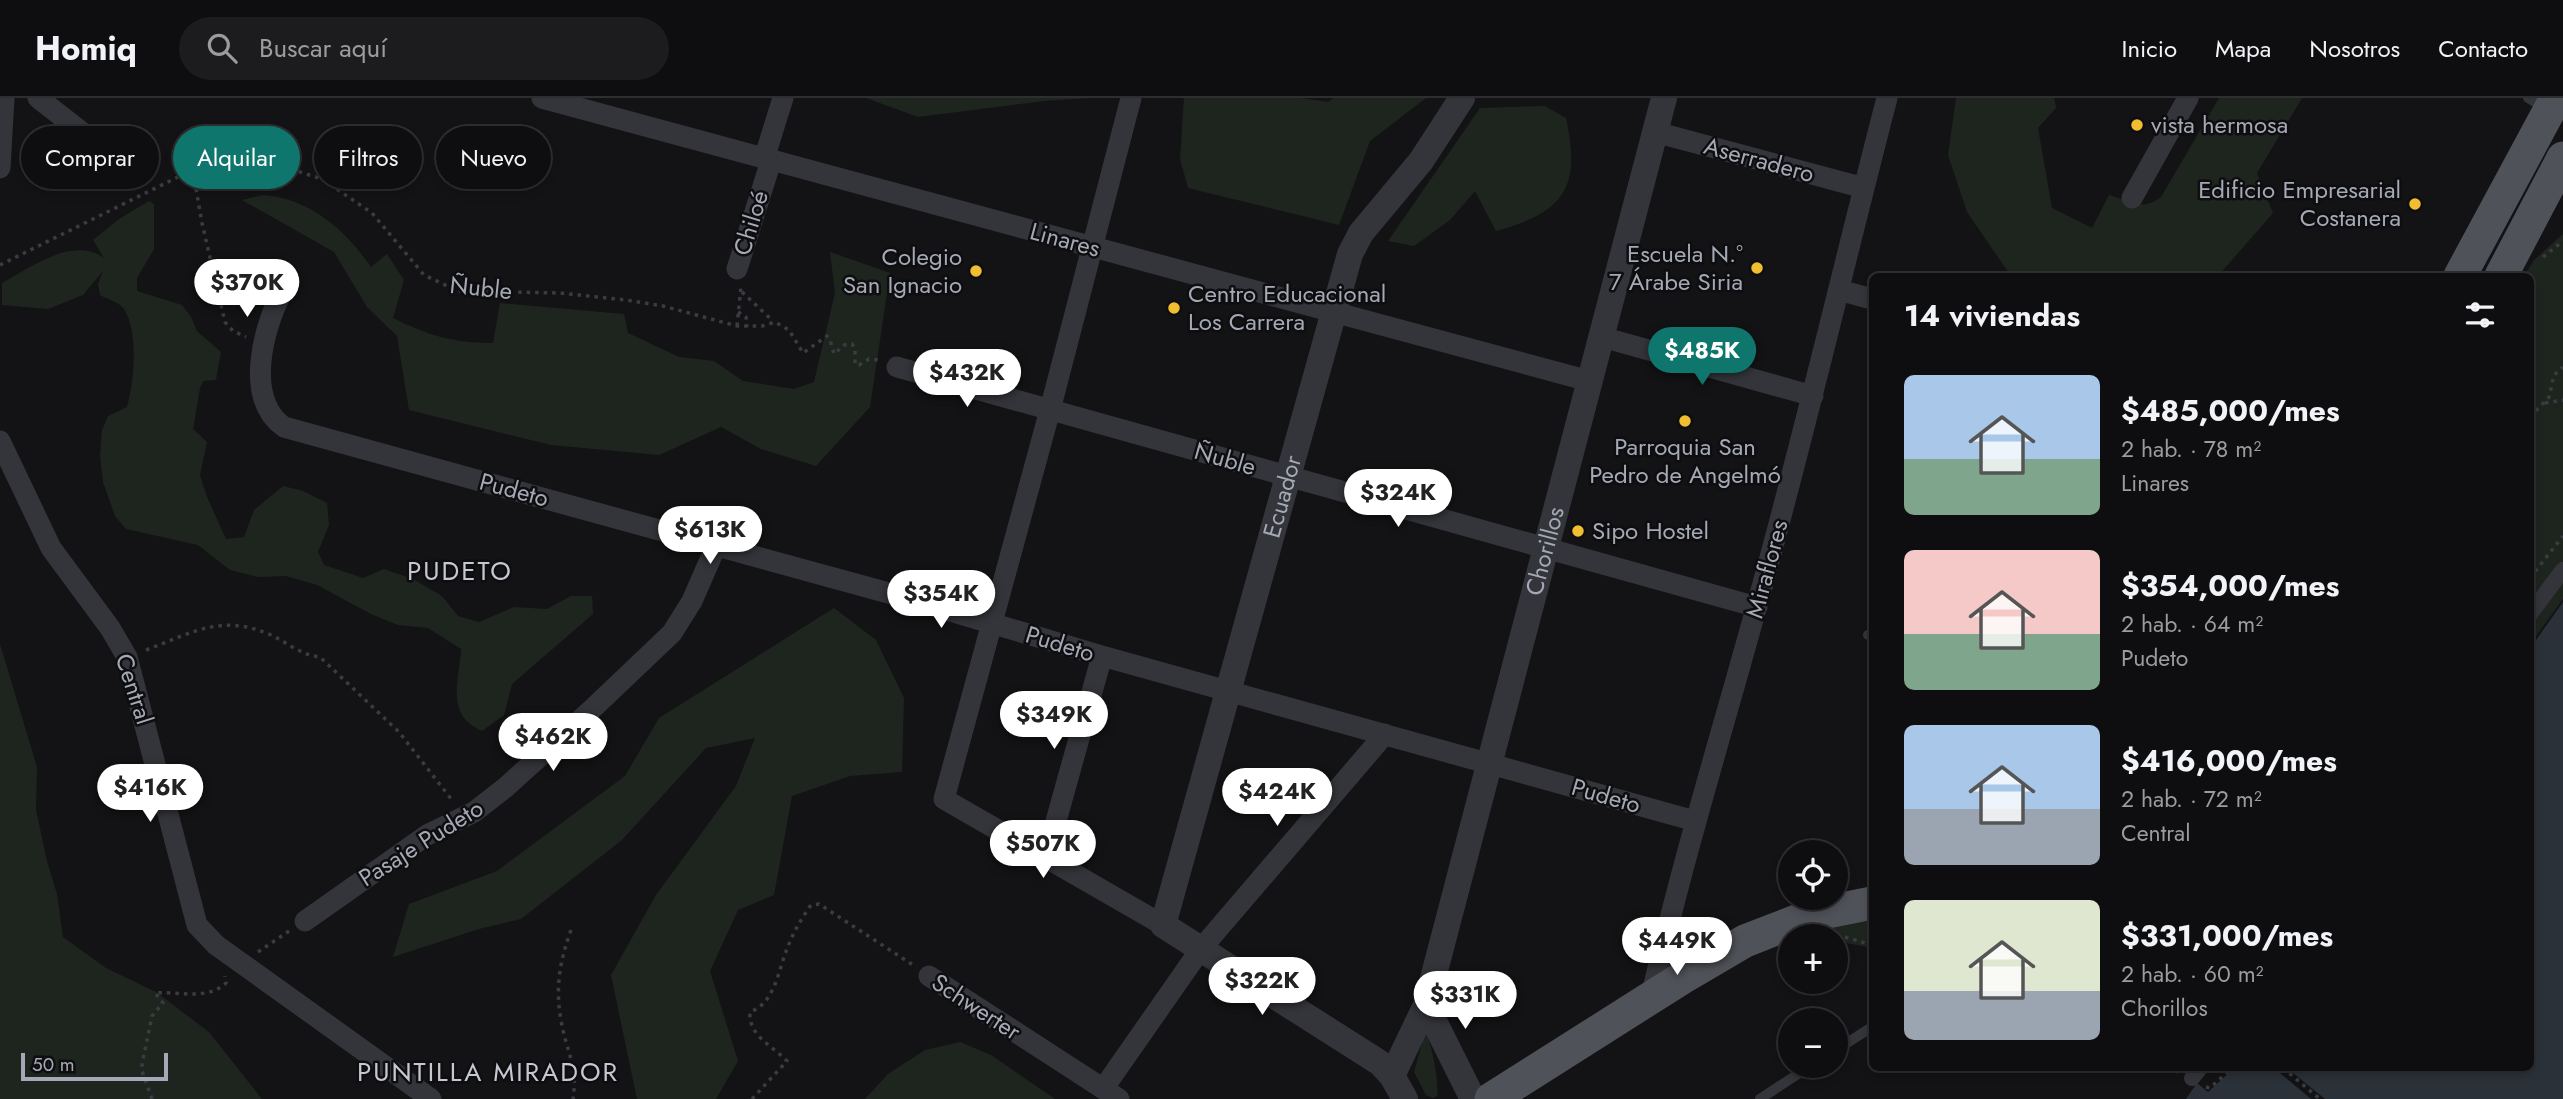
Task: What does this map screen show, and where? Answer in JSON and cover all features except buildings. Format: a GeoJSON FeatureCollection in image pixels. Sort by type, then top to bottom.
{"type":"FeatureCollection","features":[{"type":"Feature","properties":{"kind":"main road"},"geometry":{"type":"LineString","coordinates":[[2503,273],[2557,169],[2536,158],[2533,143],[2542,110]]}},
{"type":"Feature","properties":{"kind":"main road"},"geometry":{"type":"LineString","coordinates":[[2461,273],[2542,110]]}},
{"type":"Feature","properties":{"kind":"main road"},"geometry":{"type":"LineString","coordinates":[[1491,1099],[1725,952],[1782,925],[1826,911],[1869,904]]}},
{"type":"Feature","properties":{"kind":"street"},"geometry":{"type":"LineString","coordinates":[[0,168],[4,98]]}},
{"type":"Feature","properties":{"kind":"street"},"geometry":{"type":"LineString","coordinates":[[38,98],[74,126]]}},
{"type":"Feature","properties":{"kind":"street","name":"Linares"},"geometry":{"type":"LineString","coordinates":[[542,98],[1590,381]]}},
{"type":"Feature","properties":{"kind":"street","name":"Chiloé"},"geometry":{"type":"LineString","coordinates":[[737,269],[783,98]]}},
{"type":"Feature","properties":{"kind":"street"},"geometry":{"type":"LineString","coordinates":[[1131,98],[944,799],[1163,925],[1365,1053],[1380,1063],[1392,1076],[1405,1099]]}},
{"type":"Feature","properties":{"kind":"street","name":"Ecuador"},"geometry":{"type":"LineString","coordinates":[[1163,925],[1336,313],[1347,263],[1361,233],[1421,161],[1462,98]]}},
{"type":"Feature","properties":{"kind":"street","name":"Chorillos"},"geometry":{"type":"LineString","coordinates":[[1392,1076],[1426,1005],[1664,98]]}},
{"type":"Feature","properties":{"kind":"street","name":"Miraflores"},"geometry":{"type":"LineString","coordinates":[[1651,998],[1695,821],[1814,396],[1887,98]]}},
{"type":"Feature","properties":{"kind":"street"},"geometry":{"type":"LineString","coordinates":[[2132,198],[2188,98]]}},
{"type":"Feature","properties":{"kind":"street","name":"Aserradero"},"geometry":{"type":"LineString","coordinates":[[1655,132],[1864,188]]}},
{"type":"Feature","properties":{"kind":"street"},"geometry":{"type":"LineString","coordinates":[[1839,290],[1869,298]]}},
{"type":"Feature","properties":{"kind":"street","name":"Pudeto"},"geometry":{"type":"LineString","coordinates":[[282,292],[268,320],[260,361],[264,395],[272,419],[284,427],[991,622],[1102,656],[1695,821]]}},
{"type":"Feature","properties":{"kind":"street"},"geometry":{"type":"LineString","coordinates":[[1602,337],[1814,396]]}},
{"type":"Feature","properties":{"kind":"street","name":"Ñuble"},"geometry":{"type":"LineString","coordinates":[[897,367],[1757,607]]}},
{"type":"Feature","properties":{"kind":"street","name":"Central"},"geometry":{"type":"LineString","coordinates":[[0,440],[51,548],[110,628],[127,657],[197,925],[234,970],[431,1099]]}},
{"type":"Feature","properties":{"kind":"street","name":"Pasaje Pudeto"},"geometry":{"type":"LineString","coordinates":[[305,920],[427,835],[474,812],[506,787],[581,719],[672,633],[692,601],[716,546]]}},
{"type":"Feature","properties":{"kind":"street"},"geometry":{"type":"LineString","coordinates":[[2534,609],[2563,570]]}},
{"type":"Feature","properties":{"kind":"street"},"geometry":{"type":"LineString","coordinates":[[1046,857],[1102,656]]}},
{"type":"Feature","properties":{"kind":"street"},"geometry":{"type":"LineString","coordinates":[[1111,1094],[1200,950],[1385,734]]}},
{"type":"Feature","properties":{"kind":"street","name":"Schwerter"},"geometry":{"type":"LineString","coordinates":[[929,976],[1111,1094]]}},
{"type":"Feature","properties":{"kind":"street"},"geometry":{"type":"LineString","coordinates":[[1426,1005],[1474,1099]]}},
{"type":"Feature","properties":{"kind":"lane"},"geometry":{"type":"LineString","coordinates":[[1848,1042],[1869,1029]]}},
{"type":"Feature","properties":{"kind":"lane"},"geometry":{"type":"LineString","coordinates":[[1760,1099],[1792,1078]]}},
{"type":"Feature","properties":{"kind":"path","name":"Ñuble"},"geometry":{"type":"LineString","coordinates":[[300,172],[322,179],[372,213],[424,275],[458,291],[560,293],[626,300],[663,306],[737,327],[762,326],[775,322]]}},
{"type":"Feature","properties":{"kind":"path","name":"Ñuble"},"geometry":{"type":"LineString","coordinates":[[0,265],[173,179]]}},
{"type":"Feature","properties":{"kind":"path"},"geometry":{"type":"LineString","coordinates":[[196,189],[225,322],[241,336],[263,342]]}},
{"type":"Feature","properties":{"kind":"path"},"geometry":{"type":"LineString","coordinates":[[2540,259],[2563,241]]}},
{"type":"Feature","properties":{"kind":"path","name":"Chiloé"},"geometry":{"type":"LineString","coordinates":[[737,269],[742,292],[737,327]]}},
{"type":"Feature","properties":{"kind":"path"},"geometry":{"type":"LineString","coordinates":[[742,292],[765,316],[789,330],[803,353],[827,336],[834,354],[844,345],[852,344],[855,348],[855,364],[875,359],[897,367]]}},
{"type":"Feature","properties":{"kind":"path"},"geometry":{"type":"LineString","coordinates":[[738,312],[746,317],[747,327]]}},
{"type":"Feature","properties":{"kind":"path"},"geometry":{"type":"LineString","coordinates":[[2534,413],[2549,397],[2554,375],[2563,367]]}},
{"type":"Feature","properties":{"kind":"path"},"geometry":{"type":"LineString","coordinates":[[2545,402],[2563,400]]}},
{"type":"Feature","properties":{"kind":"path"},"geometry":{"type":"LineString","coordinates":[[2534,573],[2563,536]]}},
{"type":"Feature","properties":{"kind":"path"},"geometry":{"type":"LineString","coordinates":[[127,657],[214,625],[238,625],[272,635],[307,656],[320,657],[399,733],[450,797]]}},
{"type":"Feature","properties":{"kind":"path","name":"Schwerter"},"geometry":{"type":"LineString","coordinates":[[752,1099],[787,1061],[754,1032],[750,1025],[750,1012],[757,1009],[770,994],[786,950],[811,905],[819,904],[929,976]]}},
{"type":"Feature","properties":{"kind":"path"},"geometry":{"type":"LineString","coordinates":[[152,1099],[142,1067],[152,1016],[163,1003],[155,993],[189,994],[215,991],[226,983],[234,970],[305,920]]}},
{"type":"Feature","properties":{"kind":"path"},"geometry":{"type":"LineString","coordinates":[[571,930],[559,963],[559,992],[560,1018],[575,1065],[573,1099]]}},
{"type":"Feature","properties":{"kind":"path"},"geometry":{"type":"LineString","coordinates":[[2287,1071],[2320,1099]]}},
{"type":"Feature","properties":{"kind":"shaded area"},"geometry":{"type":"Polygon","coordinates":[[[866,98],[1092,98],[1044,101],[918,117],[866,98]]]}},
{"type":"Feature","properties":{"kind":"shaded area"},"geometry":{"type":"Polygon","coordinates":[[[1184,98],[1301,98],[1328,102],[1333,98],[1426,98],[1370,141],[1339,225],[1188,188],[1180,159],[1184,98]]]}},
{"type":"Feature","properties":{"kind":"shaded area"},"geometry":{"type":"Polygon","coordinates":[[[1956,98],[2054,98],[2056,108],[2038,128],[2052,208],[2092,228],[2109,195],[2141,204],[2148,204],[2161,197],[2219,98],[2302,98],[2257,173],[2273,213],[2221,273],[2009,273],[1967,212],[1948,155],[1956,98]]]}},
{"type":"Feature","properties":{"kind":"shaded area"},"geometry":{"type":"Polygon","coordinates":[[[1545,106],[1566,118],[1570,142],[1569,180],[1552,205],[1519,224],[1496,231],[1475,191],[1450,220],[1414,246],[1388,241],[1480,108],[1545,106]]]}},
{"type":"Feature","properties":{"kind":"shaded area"},"geometry":{"type":"Polygon","coordinates":[[[262,195],[295,202],[324,218],[350,240],[371,267],[387,254],[404,280],[393,318],[417,329],[453,340],[493,343],[500,303],[624,314],[628,333],[679,357],[714,361],[743,381],[794,389],[814,382],[835,293],[830,252],[890,273],[870,407],[816,466],[761,449],[721,427],[659,455],[551,445],[409,410],[397,336],[367,307],[334,252],[242,200],[262,195]]]}},
{"type":"Feature","properties":{"kind":"shaded area"},"geometry":{"type":"Polygon","coordinates":[[[149,201],[154,204],[154,249],[137,278],[137,291],[182,305],[197,331],[221,352],[216,380],[203,381],[200,388],[193,429],[207,442],[200,475],[226,539],[244,537],[254,510],[283,486],[303,491],[327,503],[329,525],[318,552],[324,565],[363,578],[384,569],[413,579],[442,596],[458,616],[479,622],[514,607],[547,609],[571,596],[592,596],[593,614],[512,684],[504,715],[482,731],[470,724],[459,707],[457,685],[461,649],[428,628],[398,625],[373,615],[317,585],[286,576],[258,577],[230,570],[198,545],[126,529],[115,516],[103,482],[100,455],[102,430],[108,416],[127,407],[132,384],[134,357],[129,319],[122,307],[100,295],[98,284],[103,271],[83,295],[48,309],[2,305],[2,283],[39,262],[66,252],[92,252],[104,258],[93,240],[119,219],[149,201]]]}},
{"type":"Feature","properties":{"kind":"shaded area"},"geometry":{"type":"Polygon","coordinates":[[[2563,234],[2563,599],[2534,639],[2534,273],[2526,273],[2534,260],[2563,234]]]}},
{"type":"Feature","properties":{"kind":"shaded area"},"geometry":{"type":"Polygon","coordinates":[[[2563,602],[2563,1099],[2186,1099],[2197,1083],[2208,1092],[2231,1071],[2534,1071],[2534,643],[2563,602]]]}},
{"type":"Feature","properties":{"kind":"shaded area"},"geometry":{"type":"Polygon","coordinates":[[[834,608],[876,640],[904,698],[902,772],[850,776],[792,796],[774,895],[738,910],[710,971],[738,1061],[716,1099],[637,1099],[611,975],[656,895],[736,786],[755,738],[706,748],[622,840],[521,919],[479,929],[393,957],[409,904],[497,871],[625,776],[659,718],[834,608]]]}},
{"type":"Feature","properties":{"kind":"shaded area"},"geometry":{"type":"Polygon","coordinates":[[[0,644],[37,767],[36,810],[57,894],[63,937],[106,968],[156,992],[209,1032],[262,1099],[0,1099],[0,644]]]}},
{"type":"Feature","properties":{"kind":"shaded area"},"geometry":{"type":"Polygon","coordinates":[[[1869,920],[1869,947],[1848,943],[1848,924],[1845,924],[1869,920]]]}},
{"type":"Feature","properties":{"kind":"shaded area"},"geometry":{"type":"Polygon","coordinates":[[[1425,1032],[1436,1073],[1438,1091],[1433,1098],[1426,1095],[1414,1072],[1425,1032]]]}},
{"type":"Feature","properties":{"kind":"shaded area"},"geometry":{"type":"Polygon","coordinates":[[[960,1042],[991,1055],[1055,1099],[865,1099],[888,1074],[925,1050],[960,1042]]]}},
{"type":"Feature","properties":{"kind":"pier"},"geometry":{"type":"Polygon","coordinates":[[[2278,1071],[2291,1071],[2325,1099],[2311,1099],[2278,1071]]]}},
{"type":"Feature","properties":{"kind":"place","name":"vista hermosa"},"geometry":{"type":"Point","coordinates":[2137,125]}},
{"type":"Feature","properties":{"kind":"place","name":"Edificio Empresarial Costanera"},"geometry":{"type":"Point","coordinates":[2415,204]}},
{"type":"Feature","properties":{"kind":"place","name":"Escuela N.º 7 Árabe Siria"},"geometry":{"type":"Point","coordinates":[1757,268]}},
{"type":"Feature","properties":{"kind":"place","name":"Colegio San Ignacio"},"geometry":{"type":"Point","coordinates":[976,271]}},
{"type":"Feature","properties":{"kind":"place","name":"Centro Educacional Los Carrera"},"geometry":{"type":"Point","coordinates":[1174,308]}},
{"type":"Feature","properties":{"kind":"place","name":"Parroquia San Pedro de Angelmó"},"geometry":{"type":"Point","coordinates":[1685,421]}},
{"type":"Feature","properties":{"kind":"place","name":"Sipo Hostel"},"geometry":{"type":"Point","coordinates":[1578,531]}},
{"type":"Feature","properties":{"kind":"district","name":"PUDETO"},"geometry":{"type":"Point","coordinates":[460,571]}},
{"type":"Feature","properties":{"kind":"district","name":"PUNTILLA MIRADOR"},"geometry":{"type":"Point","coordinates":[488,1072]}}]}
